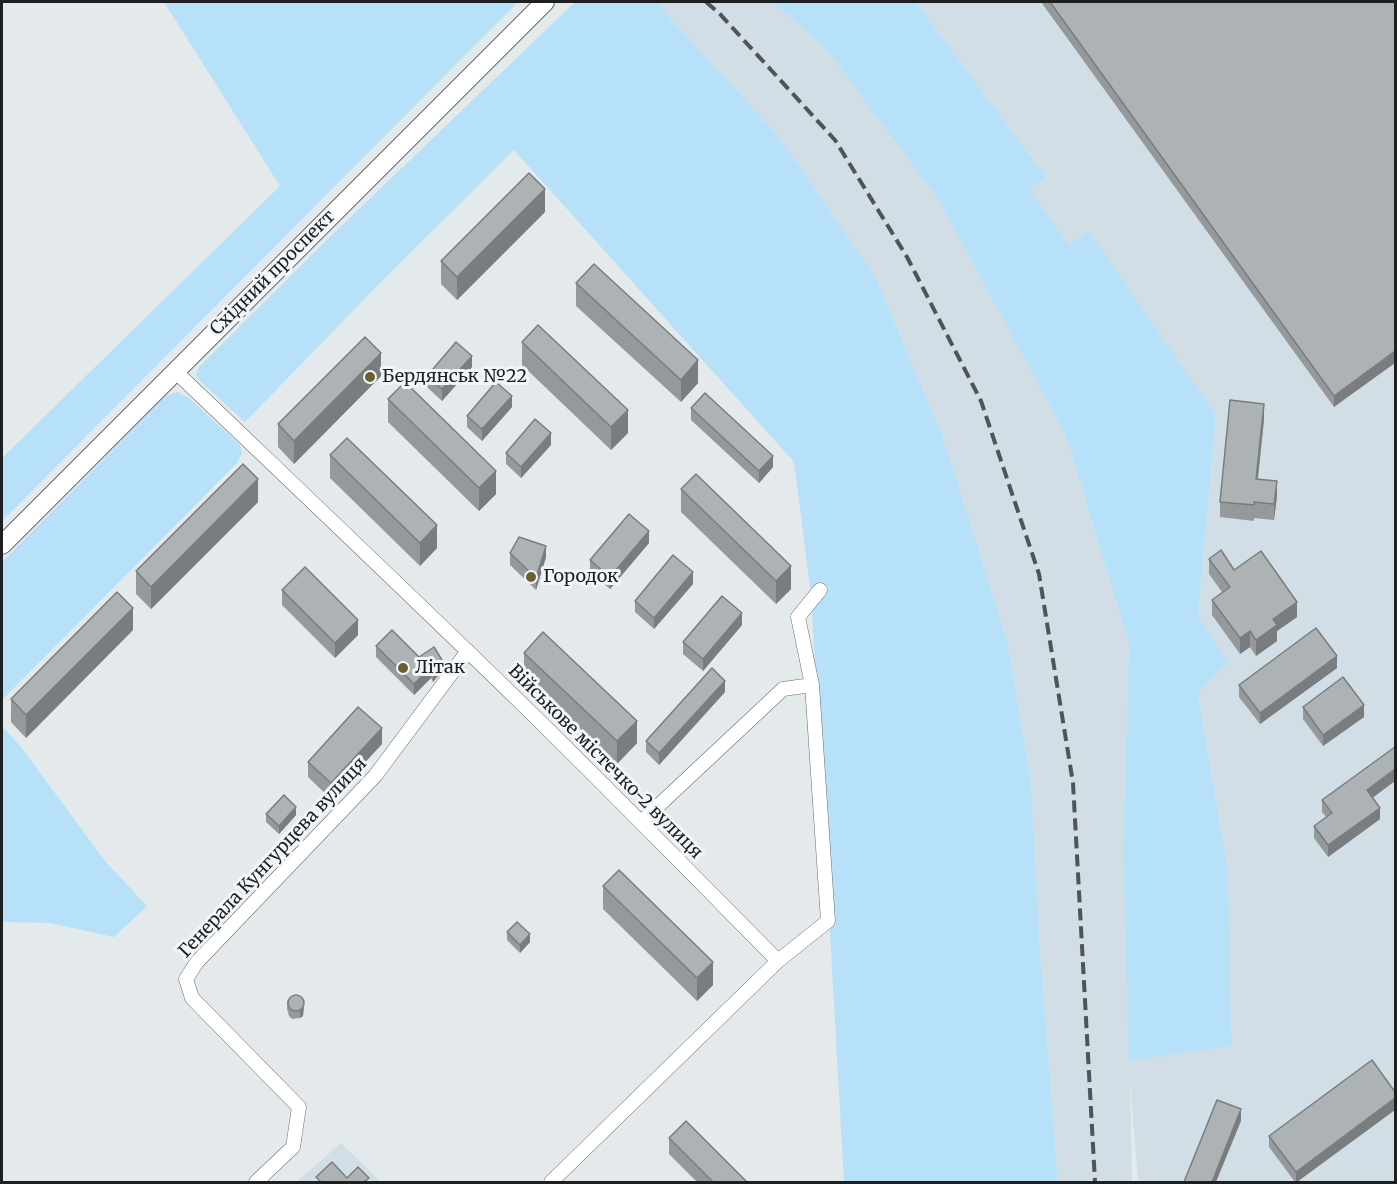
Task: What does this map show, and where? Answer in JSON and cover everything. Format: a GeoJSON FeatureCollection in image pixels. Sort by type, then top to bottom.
{"type":"FeatureCollection","features":[{"type":"Feature","properties":{"kind":"main road","name":"Східний проспект"},"geometry":{"type":"LineString","coordinates":[[2,545],[545,2]]}},
{"type":"Feature","properties":{"kind":"street","name":"Військове містечко-2 вулиця"},"geometry":{"type":"LineString","coordinates":[[175,371],[468,651],[778,961]]}},
{"type":"Feature","properties":{"kind":"street"},"geometry":{"type":"LineString","coordinates":[[552,1182],[778,961],[828,921],[812,685],[798,617],[820,590]]}},
{"type":"Feature","properties":{"kind":"street","name":"Генерала Кунгурцева вулиця"},"geometry":{"type":"LineString","coordinates":[[256,1182],[293,1147],[299,1107],[192,998],[186,979],[197,962],[375,776],[468,651]]}},
{"type":"Feature","properties":{"kind":"street"},"geometry":{"type":"LineString","coordinates":[[641,822],[783,689],[812,685]]}},
{"type":"Feature","properties":{"kind":"shaded area"},"geometry":{"type":"Polygon","coordinates":[[[164,2],[518,2],[2,521],[2,458],[280,186],[164,2]]]}},
{"type":"Feature","properties":{"kind":"shaded area"},"geometry":{"type":"Polygon","coordinates":[[[575,2],[660,2],[670,18],[777,134],[875,276],[943,437],[1007,640],[1031,783],[1040,948],[1058,1182],[844,1182],[811,595],[794,462],[514,150],[245,422],[196,375],[199,367],[333,234],[575,2]]]}},
{"type":"Feature","properties":{"kind":"shaded area"},"geometry":{"type":"Polygon","coordinates":[[[660,2],[773,2],[827,50],[938,199],[1066,436],[1129,644],[1123,846],[1228,871],[1198,695],[1206,683],[1227,663],[1198,616],[1216,415],[1089,232],[1069,245],[1030,190],[1046,177],[916,2],[1395,2],[1395,1182],[1138,1182],[1130,1078],[1132,1182],[1058,1182],[1040,948],[1031,783],[1007,640],[943,437],[875,276],[777,134],[670,18],[660,2]]]}},
{"type":"Feature","properties":{"kind":"shaded area"},"geometry":{"type":"Polygon","coordinates":[[[773,2],[916,2],[1046,177],[1030,190],[1069,245],[1089,231],[1216,415],[1198,616],[1228,663],[1206,683],[1198,695],[1228,871],[1231,1046],[1129,1061],[1123,846],[1129,644],[1066,436],[938,199],[827,50],[773,2]]]}},
{"type":"Feature","properties":{"kind":"shaded area"},"geometry":{"type":"Polygon","coordinates":[[[177,392],[189,398],[240,445],[242,453],[237,463],[2,700],[2,562],[166,396],[177,392]]]}},
{"type":"Feature","properties":{"kind":"shaded area"},"geometry":{"type":"Polygon","coordinates":[[[2,726],[21,747],[105,861],[147,906],[114,937],[50,923],[2,922],[2,726]]]}},
{"type":"Feature","properties":{"kind":"shaded area"},"geometry":{"type":"Polygon","coordinates":[[[341,1143],[381,1182],[296,1182],[341,1143]]]}},
{"type":"Feature","properties":{"kind":"building"},"geometry":{"type":"Polygon","coordinates":[[[1050,2],[1395,2],[1395,351],[1334,396],[1050,2]]]}},
{"type":"Feature","properties":{"kind":"building"},"geometry":{"type":"Polygon","coordinates":[[[529,173],[545,189],[457,277],[441,261],[529,173]]]}},
{"type":"Feature","properties":{"kind":"building"},"geometry":{"type":"Polygon","coordinates":[[[594,264],[698,360],[681,380],[576,283],[594,264]]]}},
{"type":"Feature","properties":{"kind":"building"},"geometry":{"type":"Polygon","coordinates":[[[538,325],[628,410],[611,427],[522,342],[538,325]]]}},
{"type":"Feature","properties":{"kind":"building"},"geometry":{"type":"Polygon","coordinates":[[[365,337],[381,353],[294,441],[278,424],[365,337]]]}},
{"type":"Feature","properties":{"kind":"building"},"geometry":{"type":"Polygon","coordinates":[[[456,342],[472,356],[442,389],[427,376],[456,342]]]}},
{"type":"Feature","properties":{"kind":"building"},"geometry":{"type":"Polygon","coordinates":[[[405,382],[496,471],[479,488],[388,399],[405,382]]]}},
{"type":"Feature","properties":{"kind":"building"},"geometry":{"type":"Polygon","coordinates":[[[496,382],[512,396],[482,429],[467,416],[496,382]]]}},
{"type":"Feature","properties":{"kind":"building"},"geometry":{"type":"Polygon","coordinates":[[[705,393],[773,456],[759,471],[691,408],[705,393]]]}},
{"type":"Feature","properties":{"kind":"building"},"geometry":{"type":"Polygon","coordinates":[[[1230,400],[1264,404],[1256,479],[1277,481],[1274,504],[1220,502],[1230,400]]]}},
{"type":"Feature","properties":{"kind":"building"},"geometry":{"type":"Polygon","coordinates":[[[535,419],[551,433],[521,467],[506,453],[535,419]]]}},
{"type":"Feature","properties":{"kind":"building"},"geometry":{"type":"Polygon","coordinates":[[[347,438],[437,525],[420,543],[330,455],[347,438]]]}},
{"type":"Feature","properties":{"kind":"building"},"geometry":{"type":"Polygon","coordinates":[[[243,464],[258,479],[151,587],[136,571],[243,464]]]}},
{"type":"Feature","properties":{"kind":"building"},"geometry":{"type":"Polygon","coordinates":[[[696,474],[791,566],[776,581],[681,489],[696,474]]]}},
{"type":"Feature","properties":{"kind":"building"},"geometry":{"type":"Polygon","coordinates":[[[629,514],[649,531],[610,577],[590,560],[629,514]]]}},
{"type":"Feature","properties":{"kind":"building"},"geometry":{"type":"Polygon","coordinates":[[[519,537],[546,546],[536,578],[510,553],[519,537]]]}},
{"type":"Feature","properties":{"kind":"building"},"geometry":{"type":"Polygon","coordinates":[[[1221,550],[1234,570],[1261,551],[1297,602],[1273,619],[1277,625],[1256,640],[1250,631],[1240,638],[1212,600],[1230,587],[1209,559],[1221,550]]]}},
{"type":"Feature","properties":{"kind":"building"},"geometry":{"type":"Polygon","coordinates":[[[673,555],[693,572],[654,618],[635,601],[673,555]]]}},
{"type":"Feature","properties":{"kind":"building"},"geometry":{"type":"Polygon","coordinates":[[[305,567],[358,620],[335,643],[282,590],[305,567]]]}},
{"type":"Feature","properties":{"kind":"building"},"geometry":{"type":"Polygon","coordinates":[[[117,592],[133,608],[26,715],[11,699],[117,592]]]}},
{"type":"Feature","properties":{"kind":"building"},"geometry":{"type":"Polygon","coordinates":[[[722,596],[742,613],[703,659],[683,642],[722,596]]]}},
{"type":"Feature","properties":{"kind":"building"},"geometry":{"type":"Polygon","coordinates":[[[1316,628],[1337,656],[1260,713],[1239,685],[1316,628]]]}},
{"type":"Feature","properties":{"kind":"building"},"geometry":{"type":"Polygon","coordinates":[[[392,630],[419,657],[434,647],[442,660],[433,672],[431,667],[414,684],[376,646],[392,630]]]}},
{"type":"Feature","properties":{"kind":"building"},"geometry":{"type":"Polygon","coordinates":[[[543,632],[637,721],[617,741],[524,653],[543,632]]]}},
{"type":"Feature","properties":{"kind":"building"},"geometry":{"type":"Polygon","coordinates":[[[712,668],[725,681],[659,753],[646,741],[712,668]]]}},
{"type":"Feature","properties":{"kind":"building"},"geometry":{"type":"Polygon","coordinates":[[[1343,677],[1364,705],[1323,735],[1303,707],[1343,677]]]}},
{"type":"Feature","properties":{"kind":"building"},"geometry":{"type":"Polygon","coordinates":[[[358,707],[382,728],[331,783],[308,762],[358,707]]]}},
{"type":"Feature","properties":{"kind":"building"},"geometry":{"type":"Polygon","coordinates":[[[1395,747],[1395,769],[1367,790],[1380,808],[1328,845],[1314,826],[1332,813],[1322,800],[1395,747]]]}},
{"type":"Feature","properties":{"kind":"building"},"geometry":{"type":"Polygon","coordinates":[[[284,795],[296,807],[279,826],[266,814],[284,795]]]}},
{"type":"Feature","properties":{"kind":"building"},"geometry":{"type":"Polygon","coordinates":[[[619,870],[713,962],[697,978],[603,886],[619,870]]]}},
{"type":"Feature","properties":{"kind":"building"},"geometry":{"type":"Polygon","coordinates":[[[517,922],[530,934],[520,945],[507,932],[517,922]]]}},
{"type":"Feature","properties":{"kind":"building"},"geometry":{"type":"Polygon","coordinates":[[[293,995],[299,995],[304,1003],[302,1009],[293,1011],[288,1006],[288,1000],[293,995]]]}},
{"type":"Feature","properties":{"kind":"building"},"geometry":{"type":"Polygon","coordinates":[[[1372,1060],[1395,1092],[1395,1098],[1296,1172],[1269,1136],[1372,1060]]]}},
{"type":"Feature","properties":{"kind":"building"},"geometry":{"type":"Polygon","coordinates":[[[1217,1100],[1241,1109],[1212,1182],[1184,1182],[1217,1100]]]}},
{"type":"Feature","properties":{"kind":"building"},"geometry":{"type":"Polygon","coordinates":[[[686,1121],[747,1182],[713,1182],[669,1138],[686,1121]]]}},
{"type":"Feature","properties":{"kind":"building"},"geometry":{"type":"Polygon","coordinates":[[[332,1162],[347,1178],[358,1167],[369,1178],[364,1182],[321,1182],[316,1177],[332,1162]]]}},
{"type":"Feature","properties":{"kind":"railway"},"geometry":{"type":"LineString","coordinates":[[706,2],[719,13],[835,140],[907,257],[981,401],[1039,574],[1073,783],[1095,1182]]}},
{"type":"Feature","properties":{"kind":"place","name":"Бердянськ №22"},"geometry":{"type":"Point","coordinates":[370,377]}},
{"type":"Feature","properties":{"kind":"place","name":"Городок"},"geometry":{"type":"Point","coordinates":[531,577]}},
{"type":"Feature","properties":{"kind":"place","name":"Літак"},"geometry":{"type":"Point","coordinates":[403,668]}}]}
